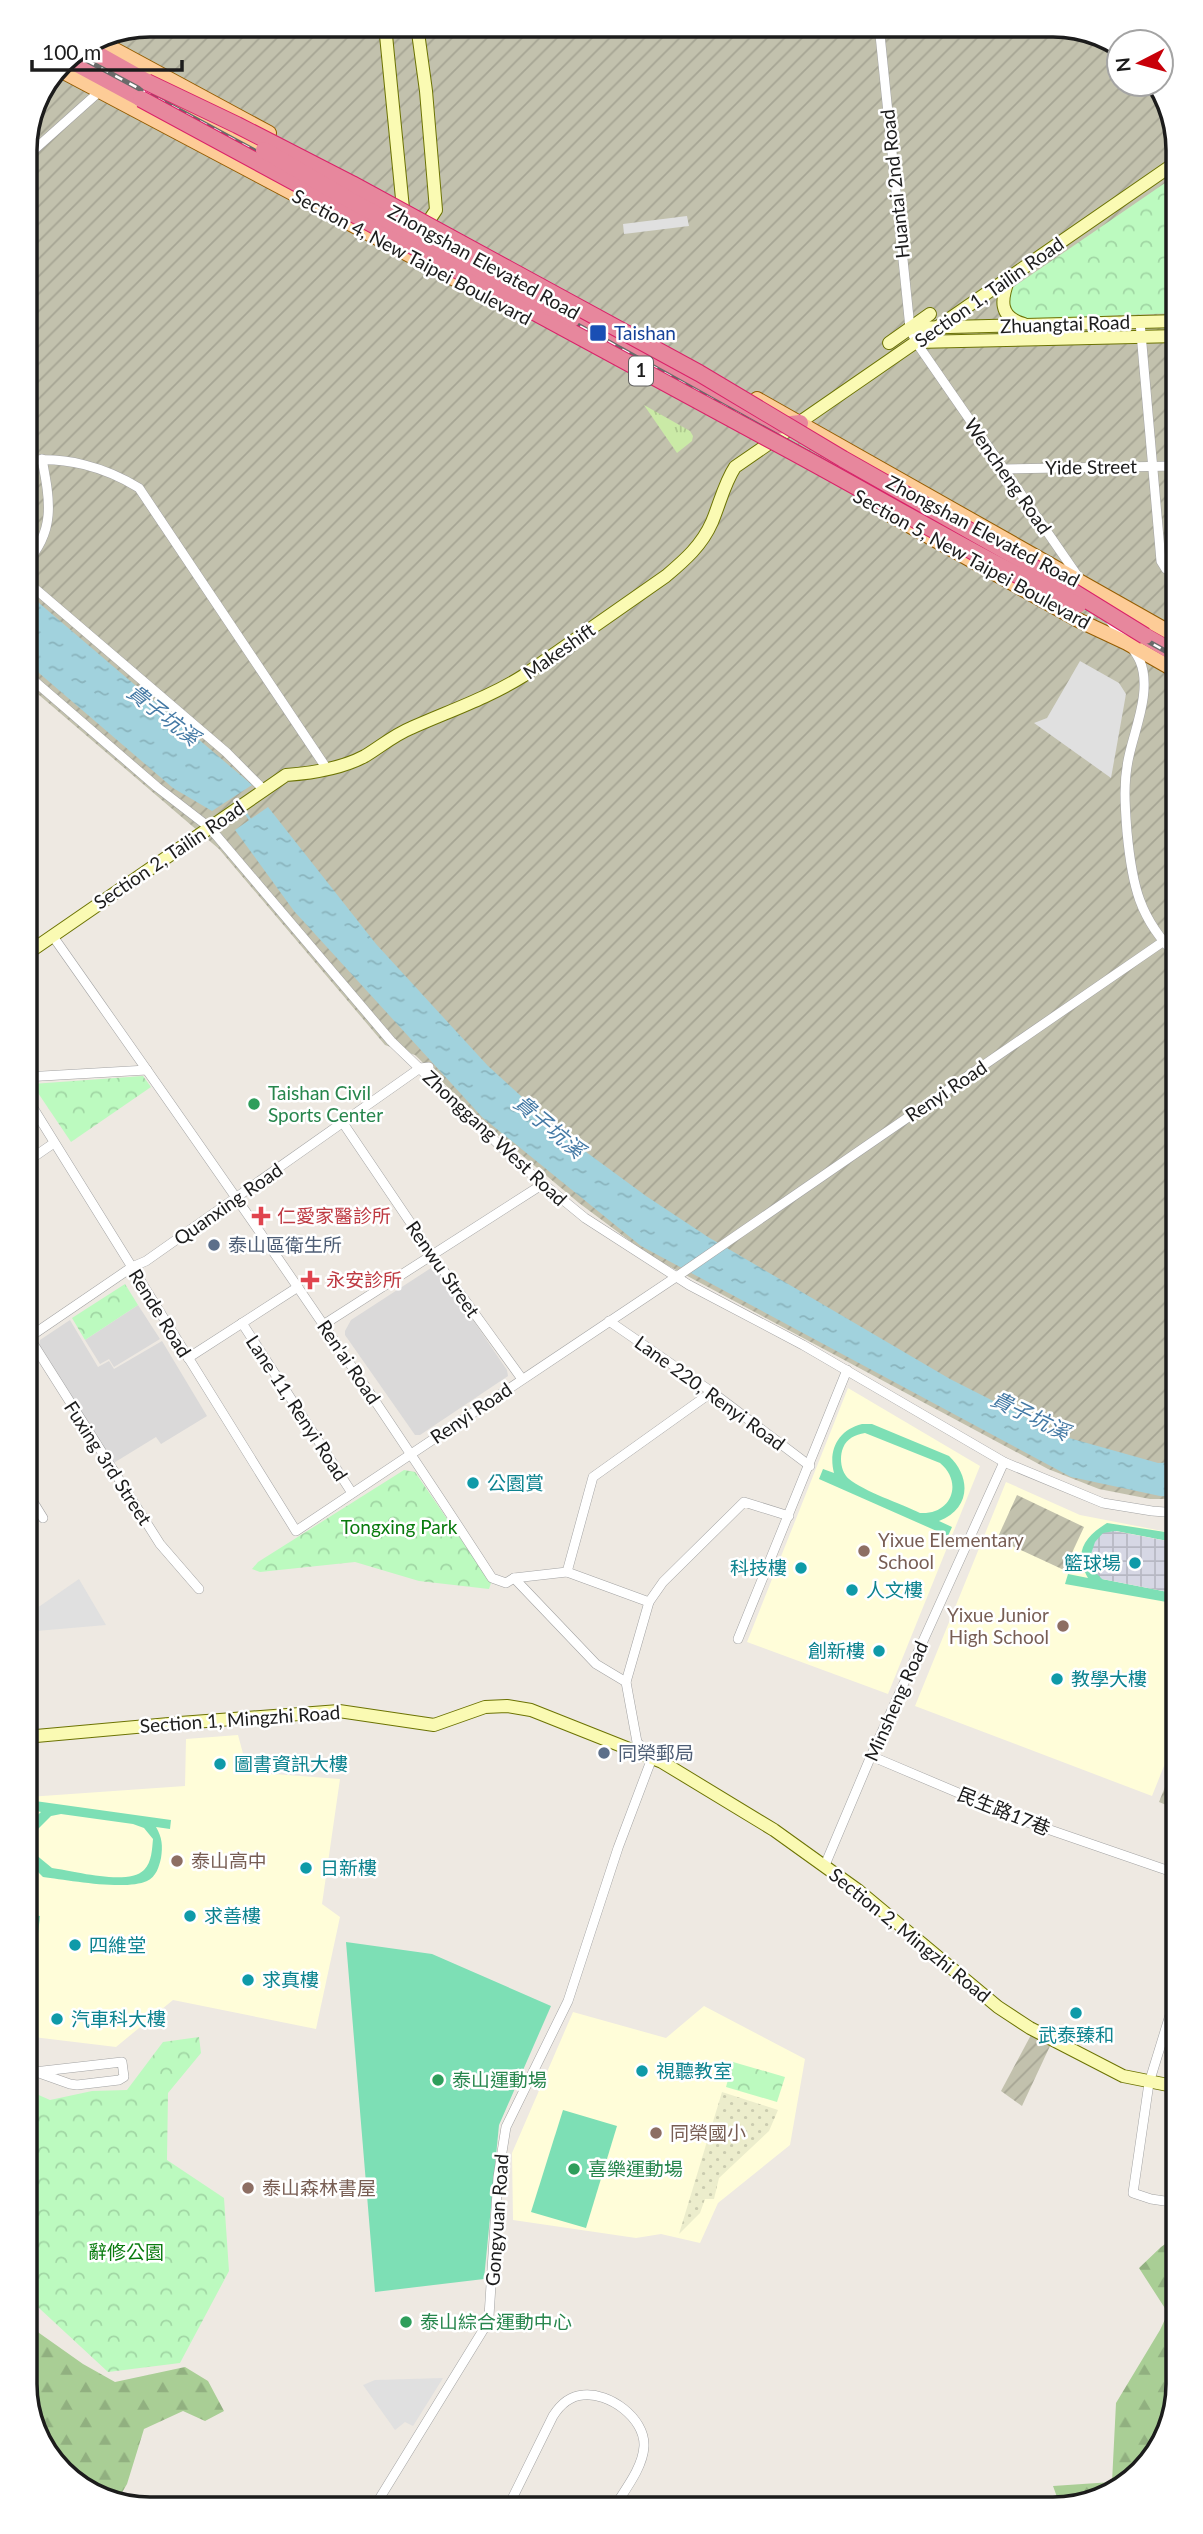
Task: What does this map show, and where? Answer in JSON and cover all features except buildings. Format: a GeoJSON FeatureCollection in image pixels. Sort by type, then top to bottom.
{"type":"FeatureCollection","features":[{"type":"Feature","properties":{"kind":"highway","name":"Zhongshan Elevated Road"},"geometry":{"type":"LineString","coordinates":[[93,52],[146,82],[352,184],[699,373],[843,460],[1025,562],[1166,648]]}},
{"type":"Feature","properties":{"kind":"highway","name":"Zhongshan Elevated Road"},"geometry":{"type":"LineString","coordinates":[[77,64],[770,439],[1018,577],[1145,636]]}},
{"type":"Feature","properties":{"kind":"highway"},"geometry":{"type":"LineString","coordinates":[[146,82],[348,199],[768,427],[800,424]]}},
{"type":"Feature","properties":{"kind":"highway"},"geometry":{"type":"LineString","coordinates":[[142,99],[348,199]]}},
{"type":"Feature","properties":{"kind":"highway"},"geometry":{"type":"LineString","coordinates":[[766,445],[768,427]]}},
{"type":"Feature","properties":{"kind":"main road"},"geometry":{"type":"LineString","coordinates":[[386,37],[403,204],[404,228],[397,248]]}},
{"type":"Feature","properties":{"kind":"main road"},"geometry":{"type":"LineString","coordinates":[[418,37],[426,91],[436,210],[430,219]]}},
{"type":"Feature","properties":{"kind":"main road","name":"1"},"geometry":{"type":"LineString","coordinates":[[107,46],[609,315],[800,424]]}},
{"type":"Feature","properties":{"kind":"main road","name":"Section 4, New Taipei Boulevard"},"geometry":{"type":"LineString","coordinates":[[85,58],[404,228],[430,219]]}},
{"type":"Feature","properties":{"kind":"main road","name":"Section 4, New Taipei Boulevard"},"geometry":{"type":"LineString","coordinates":[[67,74],[766,445]]}},
{"type":"Feature","properties":{"kind":"main road","name":"Section 1, Tailin Road"},"geometry":{"type":"LineString","coordinates":[[800,424],[1166,169]]}},
{"type":"Feature","properties":{"kind":"main road"},"geometry":{"type":"LineString","coordinates":[[1009,278],[1002,295],[1003,305],[1008,316],[1015,322],[1027,325]]}},
{"type":"Feature","properties":{"kind":"main road","name":"Section 1, Tailin Road"},"geometry":{"type":"LineString","coordinates":[[889,343],[930,314]]}},
{"type":"Feature","properties":{"kind":"main road","name":"Zhuangtai Road"},"geometry":{"type":"LineString","coordinates":[[910,328],[1166,321]]}},
{"type":"Feature","properties":{"kind":"main road","name":"Zhuangtai Road"},"geometry":{"type":"LineString","coordinates":[[916,342],[1166,336]]}},
{"type":"Feature","properties":{"kind":"main road"},"geometry":{"type":"LineString","coordinates":[[766,445],[800,424]]}},
{"type":"Feature","properties":{"kind":"main road","name":"Section 5, New Taipei Boulevard"},"geometry":{"type":"LineString","coordinates":[[800,424],[1166,630]]}},
{"type":"Feature","properties":{"kind":"main road","name":"Section 5, New Taipei Boulevard"},"geometry":{"type":"LineString","coordinates":[[766,445],[1080,621],[1166,665]]}},
{"type":"Feature","properties":{"kind":"main road","name":"Makeshift"},"geometry":{"type":"LineString","coordinates":[[286,775],[327,769],[364,756],[409,728],[500,690],[666,576],[699,545],[712,523],[727,480],[735,467],[766,445]]}},
{"type":"Feature","properties":{"kind":"main road"},"geometry":{"type":"LineString","coordinates":[[937,541],[947,540],[955,532],[954,511]]}},
{"type":"Feature","properties":{"kind":"main road","name":"Section 2, Tailin Road"},"geometry":{"type":"LineString","coordinates":[[37,946],[286,775]]}},
{"type":"Feature","properties":{"kind":"main road","name":"Section 1, Mingzhi Road"},"geometry":{"type":"LineString","coordinates":[[37,1736],[339,1712],[356,1712],[415,1724],[434,1725],[474,1710],[507,1706],[541,1713],[652,1758]]}},
{"type":"Feature","properties":{"kind":"main road","name":"Section 2, Mingzhi Road"},"geometry":{"type":"LineString","coordinates":[[652,1758],[708,1789],[825,1865],[998,2007],[1030,2028],[1123,2076],[1166,2085]]}},
{"type":"Feature","properties":{"kind":"street","name":"Huantai 2nd Road"},"geometry":{"type":"LineString","coordinates":[[880,37],[910,328],[916,342]]}},
{"type":"Feature","properties":{"kind":"street"},"geometry":{"type":"LineString","coordinates":[[37,147],[100,91]]}},
{"type":"Feature","properties":{"kind":"street"},"geometry":{"type":"LineString","coordinates":[[1140,322],[1161,561],[1166,569]]}},
{"type":"Feature","properties":{"kind":"street","name":"Wencheng Road"},"geometry":{"type":"LineString","coordinates":[[916,342],[1140,662],[1144,682],[1142,703],[1125,774],[1130,869],[1139,901],[1151,926],[1166,943]]}},
{"type":"Feature","properties":{"kind":"street"},"geometry":{"type":"LineString","coordinates":[[37,551],[48,524],[49,494],[42,459]]}},
{"type":"Feature","properties":{"kind":"street"},"geometry":{"type":"LineString","coordinates":[[37,460],[70,461],[95,468],[139,488],[327,769]]}},
{"type":"Feature","properties":{"kind":"street","name":"Yide Street"},"geometry":{"type":"LineString","coordinates":[[1003,469],[1166,466]]}},
{"type":"Feature","properties":{"kind":"street"},"geometry":{"type":"LineString","coordinates":[[37,590],[226,752],[262,792]]}},
{"type":"Feature","properties":{"kind":"street","name":"Zhonggang West Road"},"geometry":{"type":"LineString","coordinates":[[37,683],[157,787],[214,824],[323,962],[391,1041],[425,1068],[518,1163],[584,1218],[1004,1462],[1103,1503],[1166,1512]]}},
{"type":"Feature","properties":{"kind":"street","name":"Ren'ai Road"},"geometry":{"type":"LineString","coordinates":[[52,935],[298,1287],[492,1578],[506,1583],[514,1578],[596,1664],[626,1682]]}},
{"type":"Feature","properties":{"kind":"street","name":"Renyi Road"},"geometry":{"type":"LineString","coordinates":[[296,1531],[678,1275],[1164,941]]}},
{"type":"Feature","properties":{"kind":"street","name":"Quanxing Road"},"geometry":{"type":"LineString","coordinates":[[37,1329],[132,1267],[146,1261],[343,1122],[425,1068]]}},
{"type":"Feature","properties":{"kind":"street"},"geometry":{"type":"LineString","coordinates":[[37,1076],[147,1070]]}},
{"type":"Feature","properties":{"kind":"street","name":"Rende Road"},"geometry":{"type":"LineString","coordinates":[[37,1115],[296,1531]]}},
{"type":"Feature","properties":{"kind":"street","name":"Renwu Street"},"geometry":{"type":"LineString","coordinates":[[343,1122],[433,1256],[522,1379]]}},
{"type":"Feature","properties":{"kind":"street"},"geometry":{"type":"LineString","coordinates":[[37,1155],[54,1143]]}},
{"type":"Feature","properties":{"kind":"street"},"geometry":{"type":"LineString","coordinates":[[323,1325],[543,1184]]}},
{"type":"Feature","properties":{"kind":"street"},"geometry":{"type":"LineString","coordinates":[[188,1358],[298,1287]]}},
{"type":"Feature","properties":{"kind":"street","name":"Lane 220, Renyi Road"},"geometry":{"type":"LineString","coordinates":[[609,1321],[712,1392],[810,1466]]}},
{"type":"Feature","properties":{"kind":"street","name":"Lane 11, Renyi Road"},"geometry":{"type":"LineString","coordinates":[[242,1323],[352,1493]]}},
{"type":"Feature","properties":{"kind":"street","name":"Fuxing 3rd Street"},"geometry":{"type":"LineString","coordinates":[[37,1353],[160,1544],[199,1589]]}},
{"type":"Feature","properties":{"kind":"street"},"geometry":{"type":"LineString","coordinates":[[738,1639],[847,1370]]}},
{"type":"Feature","properties":{"kind":"street"},"geometry":{"type":"LineString","coordinates":[[568,1572],[593,1476],[712,1392]]}},
{"type":"Feature","properties":{"kind":"street","name":"Minsheng Road"},"geometry":{"type":"LineString","coordinates":[[825,1865],[871,1756],[1004,1462]]}},
{"type":"Feature","properties":{"kind":"street"},"geometry":{"type":"LineString","coordinates":[[652,1758],[637,1742],[626,1682],[649,1602],[663,1582],[744,1502],[789,1516]]}},
{"type":"Feature","properties":{"kind":"street"},"geometry":{"type":"LineString","coordinates":[[37,1508],[43,1518]]}},
{"type":"Feature","properties":{"kind":"street"},"geometry":{"type":"LineString","coordinates":[[514,1578],[568,1572],[649,1602]]}},
{"type":"Feature","properties":{"kind":"street","name":"民生路17巷"},"geometry":{"type":"LineString","coordinates":[[871,1756],[1027,1822],[1166,1870]]}},
{"type":"Feature","properties":{"kind":"street","name":"Gongyuan Road"},"geometry":{"type":"LineString","coordinates":[[380,2497],[485,2327],[491,2304],[498,2177],[506,2127],[568,2001],[618,1848],[652,1758]]}},
{"type":"Feature","properties":{"kind":"street"},"geometry":{"type":"LineString","coordinates":[[1166,2028],[1149,2083],[1133,2193],[1166,2201]]}},
{"type":"Feature","properties":{"kind":"street"},"geometry":{"type":"LineString","coordinates":[[37,2069],[122,2062],[124,2077],[119,2080],[77,2085],[37,2072]]}},
{"type":"Feature","properties":{"kind":"street"},"geometry":{"type":"LineString","coordinates":[[513,2497],[552,2416],[569,2399],[581,2395],[595,2395],[629,2413],[638,2423],[643,2435],[642,2457],[620,2497]]}},
{"type":"Feature","properties":{"kind":"shaded area"},"geometry":{"type":"Polygon","coordinates":[[[150,37],[1061,37],[1105,49],[1105,98],[1153,98],[1164,128],[1166,150],[1166,1499],[1150,1499],[1099,1489],[1048,1469],[650,1256],[579,1203],[486,1125],[415,1055],[385,1045],[219,849],[37,693],[37,142],[48,100],[60,81],[75,65],[93,52],[113,43],[150,37]]]}},
{"type":"Feature","properties":{"kind":"shaded area"},"geometry":{"type":"Polygon","coordinates":[[[687,216],[689,226],[624,234],[623,224],[687,216]]]}},
{"type":"Feature","properties":{"kind":"shaded area"},"geometry":{"type":"Polygon","coordinates":[[[1080,661],[1119,683],[1126,694],[1111,778],[1034,723],[1047,718],[1080,661]]]}},
{"type":"Feature","properties":{"kind":"shaded area"},"geometry":{"type":"Polygon","coordinates":[[[431,1268],[439,1270],[507,1370],[508,1376],[420,1435],[415,1435],[345,1335],[345,1331],[351,1320],[431,1268]]]}},
{"type":"Feature","properties":{"kind":"shaded area"},"geometry":{"type":"Polygon","coordinates":[[[138,1305],[160,1339],[114,1367],[109,1359],[100,1364],[85,1340],[138,1305]]]}},
{"type":"Feature","properties":{"kind":"shaded area"},"geometry":{"type":"Polygon","coordinates":[[[70,1320],[98,1367],[109,1361],[114,1369],[162,1341],[207,1416],[161,1444],[156,1437],[112,1464],[39,1346],[40,1340],[70,1320]]]}},
{"type":"Feature","properties":{"kind":"shaded area","name":"Yixue Elementary School"},"geometry":{"type":"Polygon","coordinates":[[[848,1388],[980,1466],[888,1694],[747,1642],[848,1388]]]}},
{"type":"Feature","properties":{"kind":"shaded area","name":"Yixue Junior High School"},"geometry":{"type":"Polygon","coordinates":[[[1006,1482],[1080,1515],[1166,1532],[1166,1761],[1152,1796],[915,1706],[1006,1482]]]}},
{"type":"Feature","properties":{"kind":"shaded area"},"geometry":{"type":"Polygon","coordinates":[[[1017,1495],[1084,1527],[1064,1570],[997,1539],[1017,1495]]]}},
{"type":"Feature","properties":{"kind":"shaded area","name":"籃球場"},"geometry":{"type":"Polygon","coordinates":[[[1115,1531],[1166,1541],[1166,1592],[1102,1579],[1092,1569],[1090,1557],[1095,1542],[1103,1533],[1115,1531]]]}},
{"type":"Feature","properties":{"kind":"shaded area"},"geometry":{"type":"Polygon","coordinates":[[[79,1579],[106,1625],[37,1631],[37,1607],[79,1579]]]}},
{"type":"Feature","properties":{"kind":"shaded area","name":"泰山高中"},"geometry":{"type":"Polygon","coordinates":[[[238,1735],[248,1772],[340,1779],[322,1904],[340,1917],[316,2029],[173,2000],[116,2047],[37,2037],[37,1796],[185,1786],[186,1739],[238,1735]]]}},
{"type":"Feature","properties":{"kind":"shaded area"},"geometry":{"type":"Polygon","coordinates":[[[1166,1784],[1166,1805],[1159,1802],[1166,1784]]]}},
{"type":"Feature","properties":{"kind":"shaded area","name":"同榮國小"},"geometry":{"type":"Polygon","coordinates":[[[704,2006],[805,2059],[790,2145],[718,2203],[700,2243],[661,2234],[636,2238],[513,2220],[512,2153],[573,2012],[666,2038],[704,2006]]]}},
{"type":"Feature","properties":{"kind":"shaded area"},"geometry":{"type":"Polygon","coordinates":[[[1031,2035],[1050,2046],[1022,2106],[1001,2091],[1031,2035]]]}},
{"type":"Feature","properties":{"kind":"shaded area"},"geometry":{"type":"Polygon","coordinates":[[[722,2092],[778,2110],[769,2131],[719,2178],[714,2199],[705,2199],[700,2213],[679,2234],[722,2092]]]}},
{"type":"Feature","properties":{"kind":"shaded area"},"geometry":{"type":"Polygon","coordinates":[[[443,2378],[413,2426],[405,2422],[395,2430],[363,2385],[375,2380],[443,2378]]]}},
{"type":"Feature","properties":{"kind":"green space"},"geometry":{"type":"Polygon","coordinates":[[[1165,183],[1166,313],[1025,319],[1010,311],[1008,292],[1165,183]]]}},
{"type":"Feature","properties":{"kind":"green space"},"geometry":{"type":"Polygon","coordinates":[[[644,405],[690,431],[692,441],[677,453],[644,405]]]}},
{"type":"Feature","properties":{"kind":"green space"},"geometry":{"type":"Polygon","coordinates":[[[143,1076],[151,1087],[71,1142],[37,1091],[37,1084],[143,1076]]]}},
{"type":"Feature","properties":{"kind":"green space"},"geometry":{"type":"Polygon","coordinates":[[[125,1284],[138,1305],[85,1340],[72,1318],[125,1284]]]}},
{"type":"Feature","properties":{"kind":"green space"},"geometry":{"type":"Polygon","coordinates":[[[872,1424],[949,1456],[962,1474],[964,1492],[957,1509],[939,1521],[952,1527],[948,1536],[819,1479],[823,1469],[834,1473],[832,1456],[837,1442],[854,1427],[872,1424]],[[865,1433],[849,1439],[841,1456],[846,1476],[855,1484],[920,1513],[940,1509],[951,1496],[951,1480],[940,1463],[865,1433]]]}},
{"type":"Feature","properties":{"kind":"green space","name":"Tongxing Park"},"geometry":{"type":"Polygon","coordinates":[[[404,1470],[415,1472],[491,1583],[489,1589],[419,1581],[355,1562],[260,1572],[252,1569],[258,1562],[404,1470]]]}},
{"type":"Feature","properties":{"kind":"green space"},"geometry":{"type":"Polygon","coordinates":[[[1107,1523],[1166,1532],[1166,1541],[1116,1531],[1102,1579],[1166,1592],[1166,1602],[1065,1584],[1068,1574],[1088,1578],[1082,1552],[1087,1539],[1107,1523]]]}},
{"type":"Feature","properties":{"kind":"green space"},"geometry":{"type":"Polygon","coordinates":[[[37,1801],[171,1820],[170,1829],[156,1827],[161,1838],[162,1854],[158,1868],[150,1879],[137,1884],[96,1884],[43,1877],[37,1870],[37,1856],[52,1868],[126,1877],[136,1875],[149,1863],[153,1839],[144,1828],[133,1824],[61,1814],[51,1816],[37,1830],[37,1816],[41,1812],[37,1811],[37,1801]]]}},
{"type":"Feature","properties":{"kind":"green space"},"geometry":{"type":"Polygon","coordinates":[[[37,1916],[40,1916],[37,1942],[37,1916]]]}},
{"type":"Feature","properties":{"kind":"green space","name":"泰山運動場"},"geometry":{"type":"Polygon","coordinates":[[[346,1942],[432,1954],[551,2006],[499,2125],[484,2279],[375,2292],[346,1942]]]}},
{"type":"Feature","properties":{"kind":"green space","name":"辭修公園"},"geometry":{"type":"Polygon","coordinates":[[[199,2037],[201,2053],[168,2093],[167,2160],[224,2198],[229,2271],[180,2363],[108,2372],[37,2306],[37,2094],[50,2100],[92,2091],[127,2090],[163,2042],[199,2037]]]}},
{"type":"Feature","properties":{"kind":"green space"},"geometry":{"type":"Polygon","coordinates":[[[733,2062],[785,2077],[777,2102],[726,2087],[733,2062]]]}},
{"type":"Feature","properties":{"kind":"green space","name":"喜樂運動場"},"geometry":{"type":"Polygon","coordinates":[[[563,2110],[617,2126],[586,2228],[531,2212],[563,2110]]]}},
{"type":"Feature","properties":{"kind":"green space"},"geometry":{"type":"Polygon","coordinates":[[[1166,2243],[1166,2310],[1139,2268],[1166,2243]]]}},
{"type":"Feature","properties":{"kind":"green space"},"geometry":{"type":"Polygon","coordinates":[[[1166,2317],[1165,2399],[1158,2428],[1138,2459],[1112,2481],[1116,2403],[1166,2317]]]}},
{"type":"Feature","properties":{"kind":"green space"},"geometry":{"type":"Polygon","coordinates":[[[37,2331],[83,2364],[115,2382],[185,2367],[208,2381],[224,2411],[205,2421],[183,2411],[144,2429],[122,2493],[100,2486],[75,2469],[56,2447],[45,2428],[39,2406],[37,2331]]]}},
{"type":"Feature","properties":{"kind":"green space"},"geometry":{"type":"Polygon","coordinates":[[[1110,2482],[1097,2489],[1057,2497],[1053,2486],[1110,2482]]]}},
{"type":"Feature","properties":{"kind":"water"},"geometry":{"type":"Polygon","coordinates":[[[37,601],[252,785],[212,811],[173,788],[37,671],[37,601]]]}},
{"type":"Feature","properties":{"kind":"water"},"geometry":{"type":"Polygon","coordinates":[[[268,807],[376,944],[488,1066],[567,1138],[646,1196],[708,1237],[950,1379],[1062,1436],[1158,1463],[1166,1463],[1166,1496],[1071,1477],[641,1246],[482,1117],[294,911],[235,830],[268,807]]]}},
{"type":"Feature","properties":{"kind":"waterway","name":"貴子坑溪"},"geometry":{"type":"LineString","coordinates":[[243,809],[251,821]]}},
{"type":"Feature","properties":{"kind":"railway"},"geometry":{"type":"LineString","coordinates":[[84,59],[596,335],[1166,651]]}},
{"type":"Feature","properties":{"kind":"place","name":"Taishan"},"geometry":{"type":"Point","coordinates":[598,333]}},
{"type":"Feature","properties":{"kind":"place","name":"Taishan Civil Sports Center"},"geometry":{"type":"Point","coordinates":[254,1104]}},
{"type":"Feature","properties":{"kind":"place","name":"仁愛家醫診所"},"geometry":{"type":"Point","coordinates":[261,1216]}},
{"type":"Feature","properties":{"kind":"place","name":"泰山區衛生所"},"geometry":{"type":"Point","coordinates":[214,1245]}},
{"type":"Feature","properties":{"kind":"place","name":"永安診所"},"geometry":{"type":"Point","coordinates":[310,1280]}},
{"type":"Feature","properties":{"kind":"place","name":"公園賞"},"geometry":{"type":"Point","coordinates":[473,1483]}},
{"type":"Feature","properties":{"kind":"place","name":"Yixue Elementary School"},"geometry":{"type":"Point","coordinates":[864,1551]}},
{"type":"Feature","properties":{"kind":"place","name":"籃球場"},"geometry":{"type":"Point","coordinates":[1135,1563]}},
{"type":"Feature","properties":{"kind":"place","name":"科技樓"},"geometry":{"type":"Point","coordinates":[801,1568]}},
{"type":"Feature","properties":{"kind":"place","name":"人文樓"},"geometry":{"type":"Point","coordinates":[852,1590]}},
{"type":"Feature","properties":{"kind":"place","name":"Yixue Junior High School"},"geometry":{"type":"Point","coordinates":[1063,1626]}},
{"type":"Feature","properties":{"kind":"place","name":"創新樓"},"geometry":{"type":"Point","coordinates":[879,1651]}},
{"type":"Feature","properties":{"kind":"place","name":"教學大樓"},"geometry":{"type":"Point","coordinates":[1057,1679]}},
{"type":"Feature","properties":{"kind":"place","name":"同榮郵局"},"geometry":{"type":"Point","coordinates":[604,1753]}},
{"type":"Feature","properties":{"kind":"place","name":"圖書資訊大樓"},"geometry":{"type":"Point","coordinates":[220,1764]}},
{"type":"Feature","properties":{"kind":"place","name":"泰山高中"},"geometry":{"type":"Point","coordinates":[177,1861]}},
{"type":"Feature","properties":{"kind":"place","name":"日新樓"},"geometry":{"type":"Point","coordinates":[306,1868]}},
{"type":"Feature","properties":{"kind":"place","name":"求善樓"},"geometry":{"type":"Point","coordinates":[190,1916]}},
{"type":"Feature","properties":{"kind":"place","name":"四維堂"},"geometry":{"type":"Point","coordinates":[75,1945]}},
{"type":"Feature","properties":{"kind":"place","name":"求真樓"},"geometry":{"type":"Point","coordinates":[248,1980]}},
{"type":"Feature","properties":{"kind":"place","name":"武泰臻和"},"geometry":{"type":"Point","coordinates":[1076,2013]}},
{"type":"Feature","properties":{"kind":"place","name":"汽車科大樓"},"geometry":{"type":"Point","coordinates":[57,2019]}},
{"type":"Feature","properties":{"kind":"place","name":"視聽教室"},"geometry":{"type":"Point","coordinates":[642,2071]}},
{"type":"Feature","properties":{"kind":"place","name":"泰山運動場"},"geometry":{"type":"Point","coordinates":[438,2080]}},
{"type":"Feature","properties":{"kind":"place","name":"同榮國小"},"geometry":{"type":"Point","coordinates":[656,2133]}},
{"type":"Feature","properties":{"kind":"place","name":"喜樂運動場"},"geometry":{"type":"Point","coordinates":[574,2169]}},
{"type":"Feature","properties":{"kind":"place","name":"泰山森林書屋"},"geometry":{"type":"Point","coordinates":[248,2188]}},
{"type":"Feature","properties":{"kind":"place","name":"泰山綜合運動中心"},"geometry":{"type":"Point","coordinates":[406,2322]}}]}
